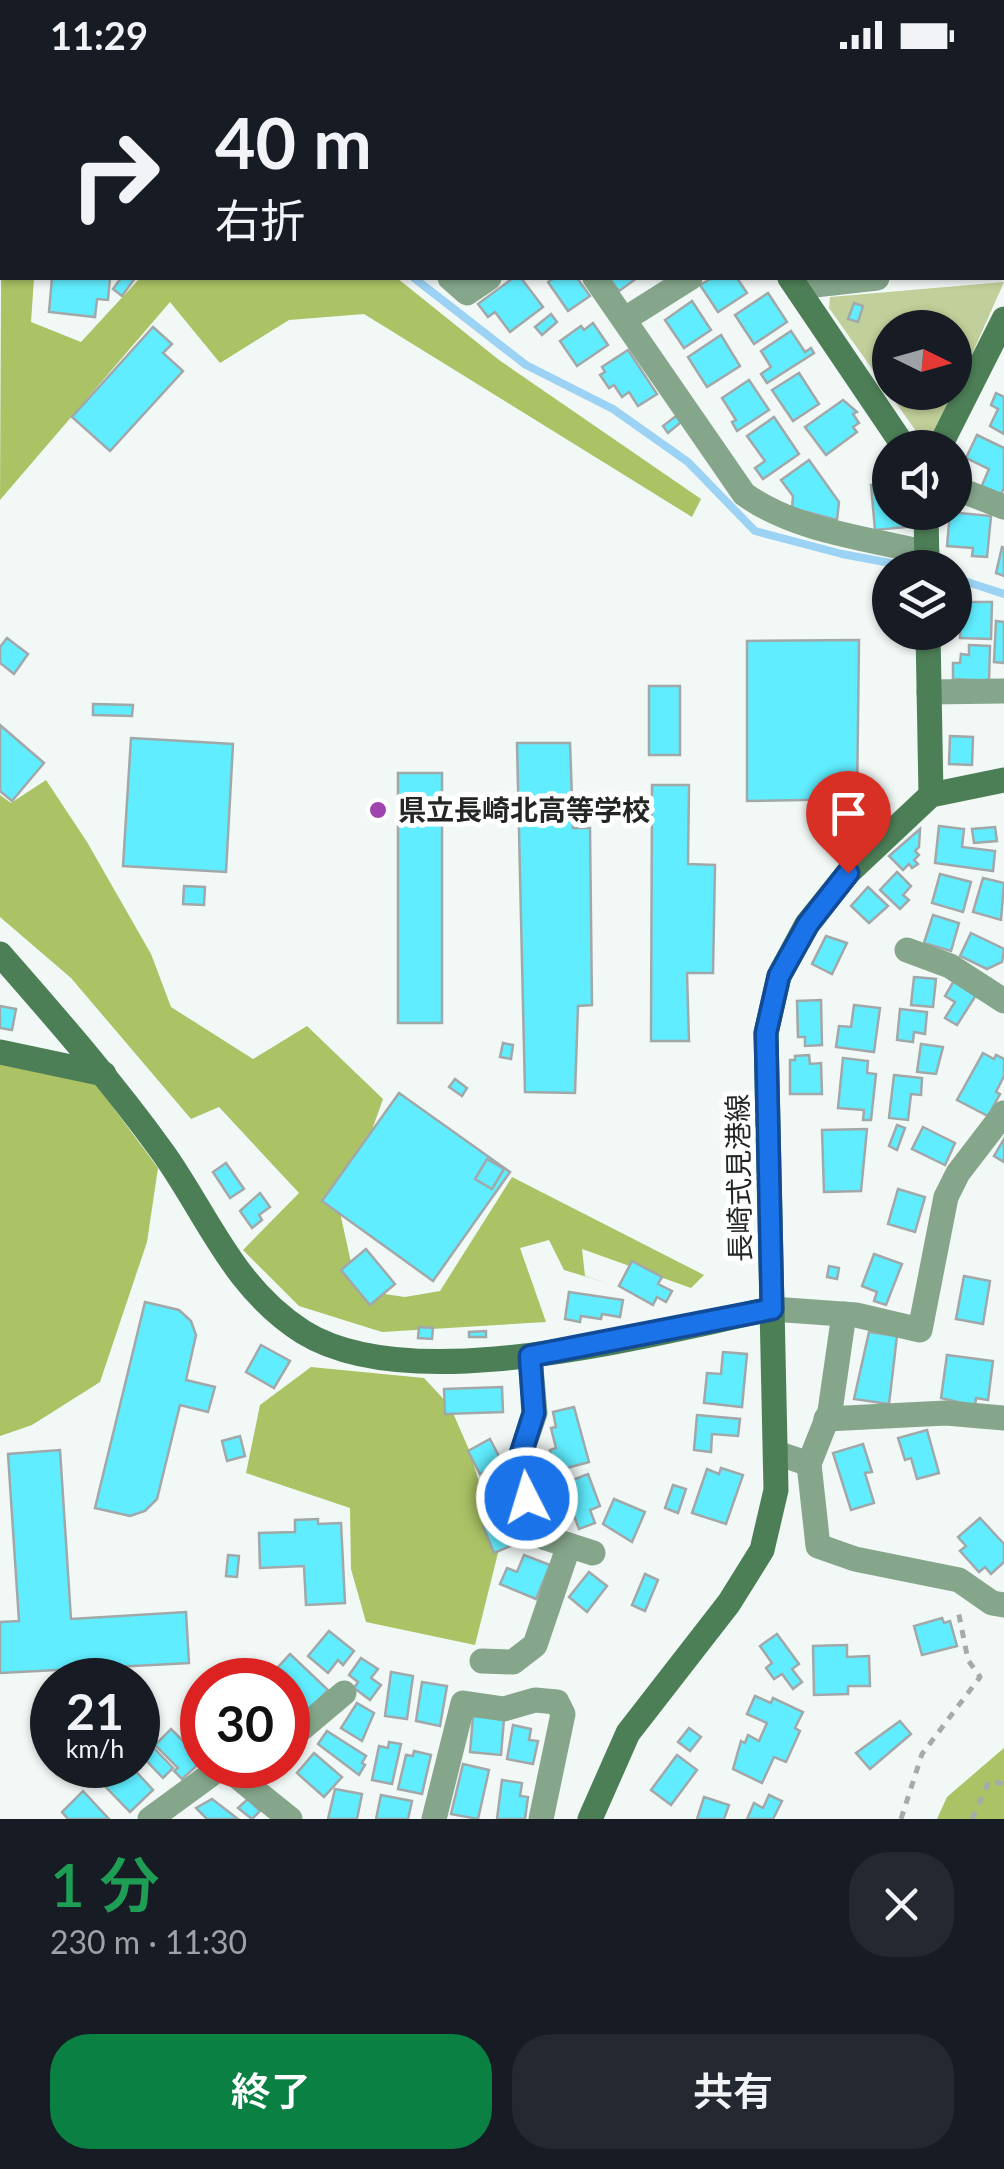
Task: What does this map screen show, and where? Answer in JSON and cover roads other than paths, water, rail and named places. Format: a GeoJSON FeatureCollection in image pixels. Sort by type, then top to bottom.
{"type":"FeatureCollection","features":[{"type":"Feature","properties":{"kind":"street"},"geometry":{"type":"LineString","coordinates":[[452,280],[467,294],[486,280]]}},
{"type":"Feature","properties":{"kind":"street"},"geometry":{"type":"LineString","coordinates":[[596,280],[744,494],[767,510],[894,550]]}},
{"type":"Feature","properties":{"kind":"street"},"geometry":{"type":"LineString","coordinates":[[624,320],[687,280]]}},
{"type":"Feature","properties":{"kind":"street"},"geometry":{"type":"LineString","coordinates":[[793,282],[835,280]]}},
{"type":"Feature","properties":{"kind":"street"},"geometry":{"type":"LineString","coordinates":[[793,282],[893,430]]}},
{"type":"Feature","properties":{"kind":"street"},"geometry":{"type":"LineString","coordinates":[[948,430],[1004,320]]}},
{"type":"Feature","properties":{"kind":"street"},"geometry":{"type":"LineString","coordinates":[[972,494],[1004,506]]}},
{"type":"Feature","properties":{"kind":"street"},"geometry":{"type":"LineString","coordinates":[[928,650],[931,795],[1004,780]]}},
{"type":"Feature","properties":{"kind":"street"},"geometry":{"type":"LineString","coordinates":[[929,692],[1004,691]]}},
{"type":"Feature","properties":{"kind":"street","name":"長崎式見港線"},"geometry":{"type":"LineString","coordinates":[[590,1819],[628,1733],[730,1604],[762,1550],[776,1490],[766,1033],[779,976],[808,924],[848,873],[931,795]]}},
{"type":"Feature","properties":{"kind":"street"},"geometry":{"type":"LineString","coordinates":[[907,950],[950,966],[1004,1000]]}},
{"type":"Feature","properties":{"kind":"street"},"geometry":{"type":"LineString","coordinates":[[0,954],[104,1074],[167,1158],[234,1268],[263,1300],[304,1332],[348,1352],[429,1364],[530,1356],[772,1309],[844,1314],[920,1330],[946,1198],[958,1173],[1004,1113]]}},
{"type":"Feature","properties":{"kind":"street"},"geometry":{"type":"LineString","coordinates":[[0,1052],[104,1074]]}},
{"type":"Feature","properties":{"kind":"street"},"geometry":{"type":"LineString","coordinates":[[844,1314],[826,1419],[809,1464],[818,1546],[855,1559],[958,1580],[992,1603],[1004,1605]]}},
{"type":"Feature","properties":{"kind":"street"},"geometry":{"type":"LineString","coordinates":[[482,1661],[513,1662],[535,1645],[581,1549],[543,1538],[527,1498],[518,1463],[534,1413],[530,1356]]}},
{"type":"Feature","properties":{"kind":"street"},"geometry":{"type":"LineString","coordinates":[[826,1419],[946,1413],[1004,1418]]}},
{"type":"Feature","properties":{"kind":"street"},"geometry":{"type":"LineString","coordinates":[[777,1453],[809,1464]]}},
{"type":"Feature","properties":{"kind":"street"},"geometry":{"type":"LineString","coordinates":[[310,1722],[344,1693]]}},
{"type":"Feature","properties":{"kind":"street"},"geometry":{"type":"LineString","coordinates":[[434,1819],[463,1702],[504,1709],[535,1700],[556,1702],[562,1714],[541,1819]]}},
{"type":"Feature","properties":{"kind":"street"},"geometry":{"type":"LineString","coordinates":[[150,1819],[192,1788]]}},
{"type":"Feature","properties":{"kind":"street"},"geometry":{"type":"LineString","coordinates":[[252,1788],[290,1819]]}},
{"type":"Feature","properties":{"kind":"waterway"},"geometry":{"type":"LineString","coordinates":[[417,280],[526,365],[613,409],[688,462],[755,531],[872,560]]}},
{"type":"Feature","properties":{"kind":"waterway"},"geometry":{"type":"LineString","coordinates":[[972,584],[1004,594]]}},
{"type":"Feature","properties":{"kind":"place","name":"県立長崎北高等学校"},"geometry":{"type":"Point","coordinates":[378,810]}}]}
